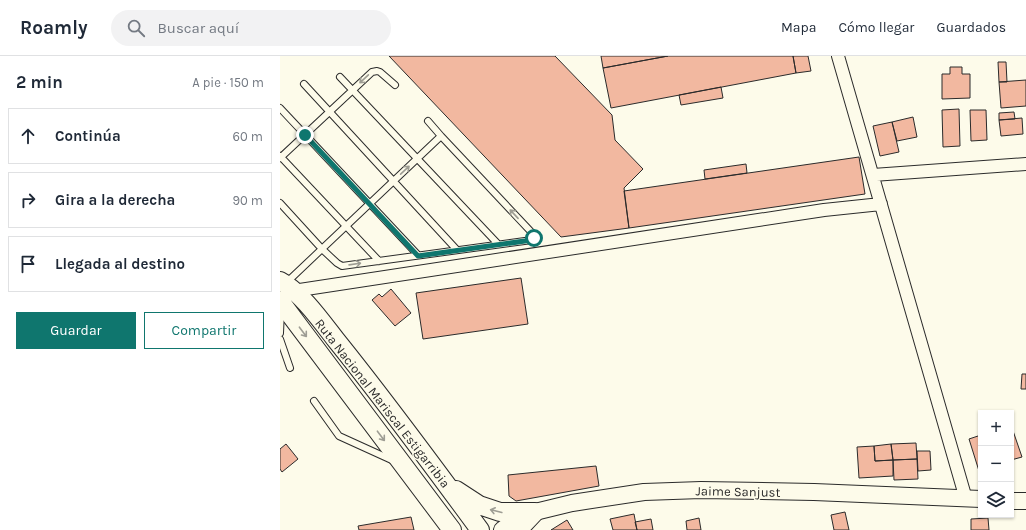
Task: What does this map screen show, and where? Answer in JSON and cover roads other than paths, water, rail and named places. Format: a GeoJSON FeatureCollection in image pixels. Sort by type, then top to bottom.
{"type":"FeatureCollection","features":[{"type":"Feature","properties":{"kind":"main road","name":"Ruta Nacional Mariscal Estigarribia"},"geometry":{"type":"LineString","coordinates":[[284,292],[404,466],[452,530]]}},
{"type":"Feature","properties":{"kind":"main road","name":"Ruta Nacional Mariscal Estigarribia"},"geometry":{"type":"LineString","coordinates":[[284,292],[311,309],[351,359],[480,530]]}},
{"type":"Feature","properties":{"kind":"main road"},"geometry":{"type":"LineString","coordinates":[[434,468],[448,485],[479,505],[500,512],[535,512]]}},
{"type":"Feature","properties":{"kind":"main road","name":"Jaime Sanjust"},"geometry":{"type":"LineString","coordinates":[[502,530],[510,524],[535,512],[572,503],[644,492],[700,490],[814,492],[974,499]]}},
{"type":"Feature","properties":{"kind":"main road"},"geometry":{"type":"LineString","coordinates":[[1014,501],[1026,501]]}},
{"type":"Feature","properties":{"kind":"main road"},"geometry":{"type":"LineString","coordinates":[[518,530],[535,512]]}},
{"type":"Feature","properties":{"kind":"street"},"geometry":{"type":"LineString","coordinates":[[838,56],[872,175],[974,499]]}},
{"type":"Feature","properties":{"kind":"street"},"geometry":{"type":"LineString","coordinates":[[872,175],[1026,164]]}},
{"type":"Feature","properties":{"kind":"street"},"geometry":{"type":"LineString","coordinates":[[284,292],[824,210],[881,204]]}},
{"type":"Feature","properties":{"kind":"lane"},"geometry":{"type":"LineString","coordinates":[[379,261],[280,157],[372,72],[380,72],[395,85]]}},
{"type":"Feature","properties":{"kind":"lane"},"geometry":{"type":"LineString","coordinates":[[340,77],[498,244]]}},
{"type":"Feature","properties":{"kind":"lane"},"geometry":{"type":"LineString","coordinates":[[304,84],[457,250]]}},
{"type":"Feature","properties":{"kind":"lane"},"geometry":{"type":"LineString","coordinates":[[280,108],[418,256]]}},
{"type":"Feature","properties":{"kind":"lane"},"geometry":{"type":"LineString","coordinates":[[280,203],[322,249],[342,266],[532,240],[535,236],[428,120]]}},
{"type":"Feature","properties":{"kind":"lane"},"geometry":{"type":"LineString","coordinates":[[280,333],[284,292],[322,249],[442,136]]}},
{"type":"Feature","properties":{"kind":"lane"},"geometry":{"type":"LineString","coordinates":[[280,339],[290,368]]}},
{"type":"Feature","properties":{"kind":"lane"},"geometry":{"type":"LineString","coordinates":[[314,400],[340,436],[404,466]]}}]}
